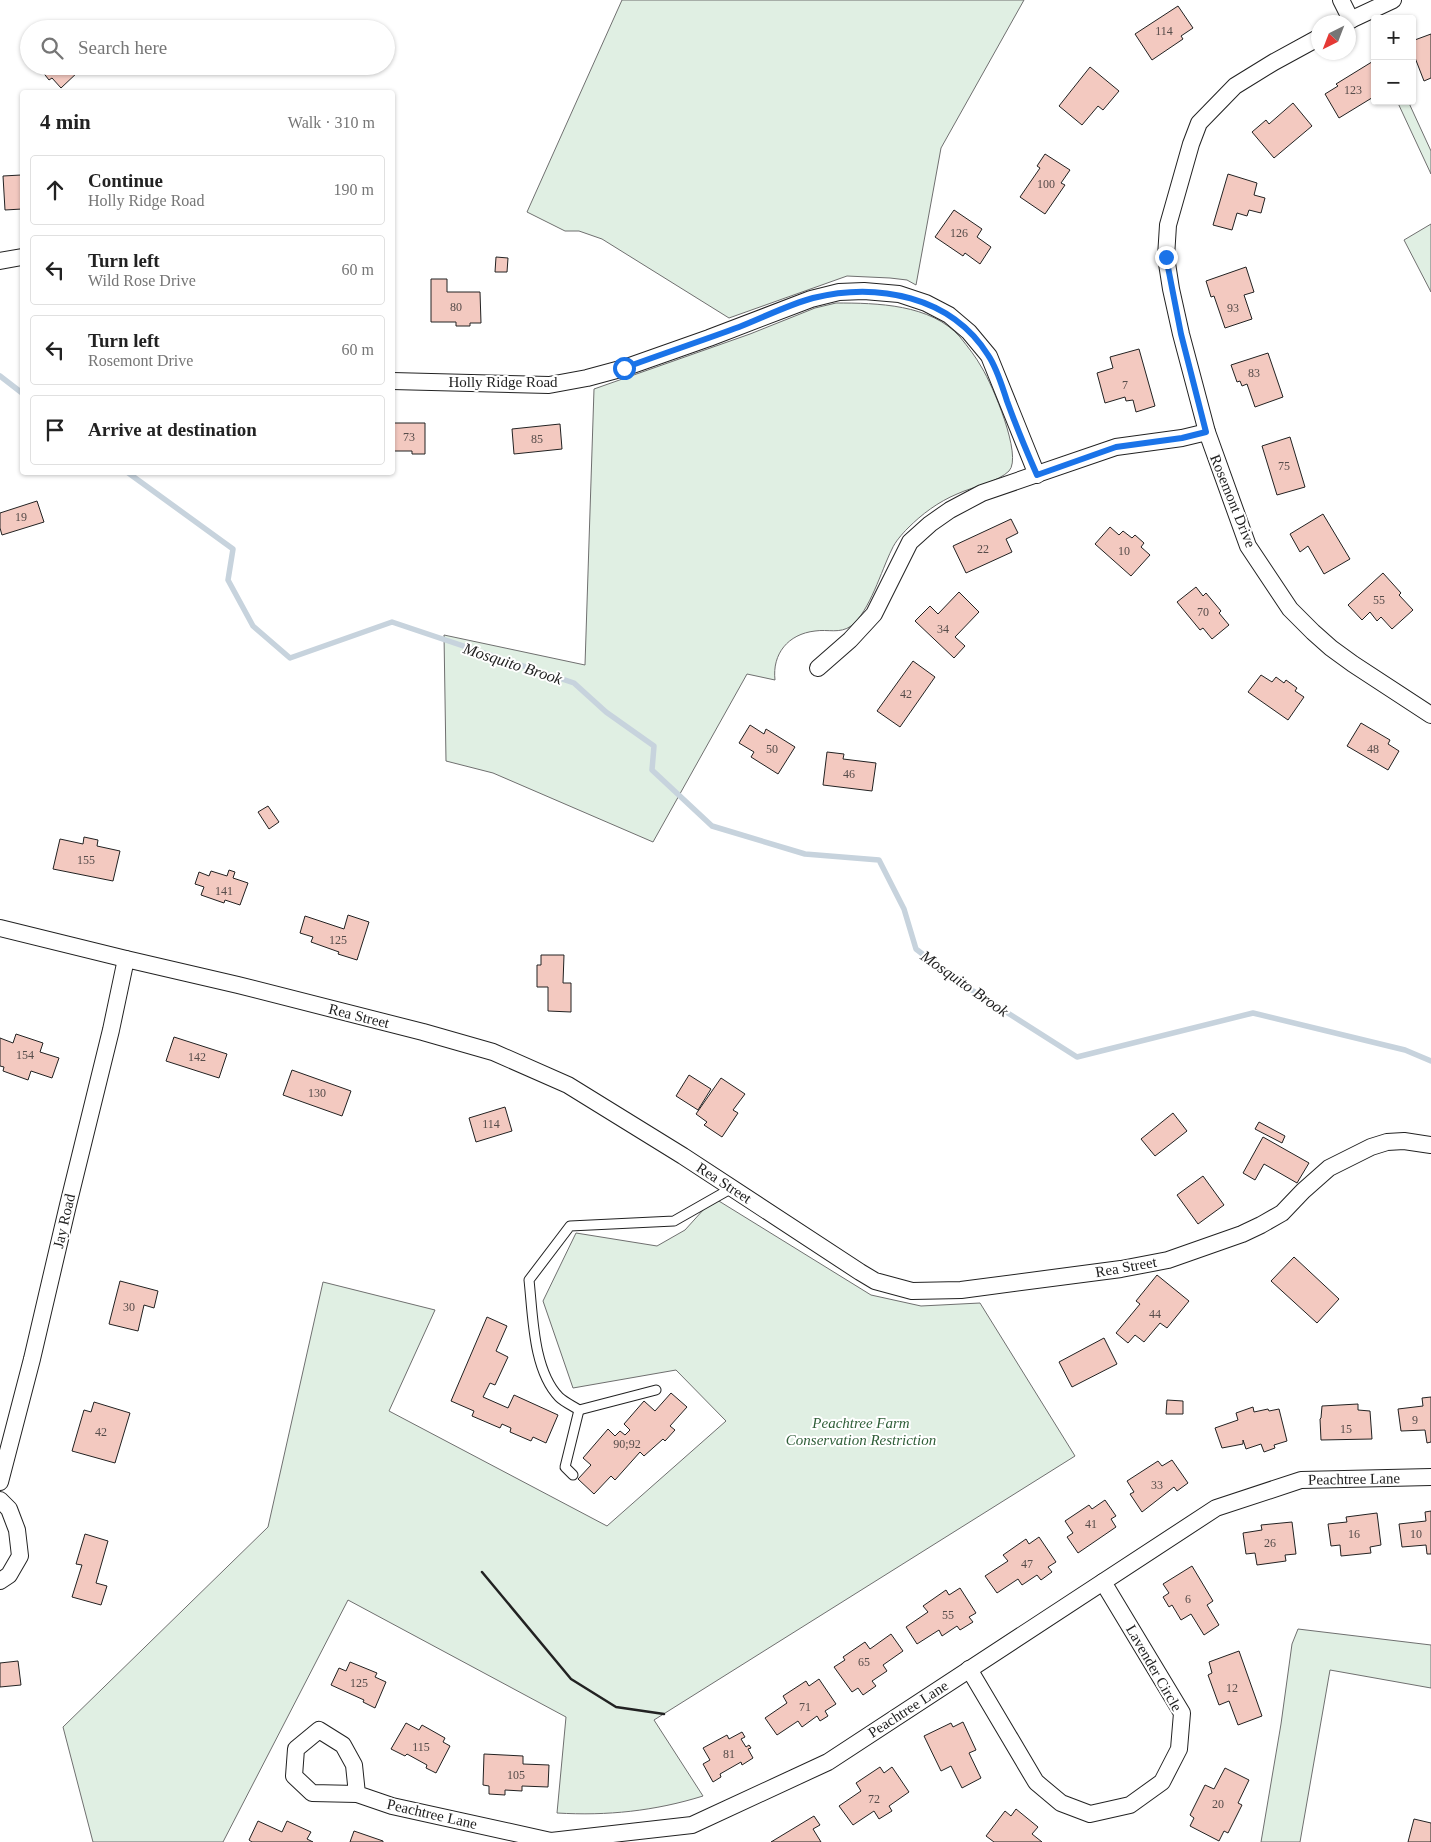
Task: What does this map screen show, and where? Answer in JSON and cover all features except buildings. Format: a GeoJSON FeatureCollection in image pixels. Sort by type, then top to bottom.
{"type":"FeatureCollection","features":[{"type":"Feature","properties":{"kind":"street"},"geometry":{"type":"LineString","coordinates":[[1341,0],[1346,15]]}},
{"type":"Feature","properties":{"kind":"street"},"geometry":{"type":"LineString","coordinates":[[1356,17],[1393,0]]}},
{"type":"Feature","properties":{"kind":"street","name":"Rosemont Drive"},"geometry":{"type":"LineString","coordinates":[[1311,42],[1235,86],[1199,123],[1190,144],[1168,225],[1166,257],[1181,334],[1206,432],[1248,546],[1290,609],[1331,648],[1431,715]]}},
{"type":"Feature","properties":{"kind":"street"},"geometry":{"type":"LineString","coordinates":[[0,261],[20,257]]}},
{"type":"Feature","properties":{"kind":"street","name":"Holly Ridge Road"},"geometry":{"type":"LineString","coordinates":[[395,381],[549,385],[587,378],[624,368],[811,299],[838,292],[899,294],[926,303],[949,315],[969,332],[989,356],[1037,475]]}},
{"type":"Feature","properties":{"kind":"street"},"geometry":{"type":"LineString","coordinates":[[818,668],[850,640],[874,614],[910,542],[930,524],[950,510],[982,493],[1116,447],[1182,438],[1206,432]]}},
{"type":"Feature","properties":{"kind":"street","name":"Rea Street"},"geometry":{"type":"LineString","coordinates":[[0,928],[238,984],[493,1052],[568,1085],[875,1281],[912,1291],[961,1290],[1168,1260],[1242,1234],[1261,1225],[1282,1213],[1303,1190],[1329,1168],[1371,1147],[1387,1142],[1404,1141],[1431,1145]]}},
{"type":"Feature","properties":{"kind":"street","name":"Jay Road"},"geometry":{"type":"LineString","coordinates":[[0,1482],[32,1359],[111,1030],[126,959]]}},
{"type":"Feature","properties":{"kind":"street","name":"Peachtree Lane"},"geometry":{"type":"LineString","coordinates":[[357,1794],[354,1765],[343,1745],[319,1730],[296,1749],[294,1776],[312,1793],[357,1794],[392,1806],[551,1841],[692,1825],[828,1762],[1216,1508],[1300,1480],[1431,1477]]}},
{"type":"Feature","properties":{"kind":"street"},"geometry":{"type":"LineString","coordinates":[[0,1500],[9,1509],[17,1530],[20,1556],[9,1575],[0,1580]]}},
{"type":"Feature","properties":{"kind":"street","name":"Lavender Circle"},"geometry":{"type":"LineString","coordinates":[[970,1670],[1036,1782],[1062,1803],[1090,1814],[1130,1805],[1162,1782],[1179,1749],[1182,1714],[1103,1582]]}},
{"type":"Feature","properties":{"kind":"lane"},"geometry":{"type":"LineString","coordinates":[[656,1390],[579,1410],[560,1398],[546,1377],[536,1345],[529,1280],[570,1226],[674,1221],[732,1188]]}},
{"type":"Feature","properties":{"kind":"lane"},"geometry":{"type":"LineString","coordinates":[[573,1475],[565,1466],[579,1410]]}},
{"type":"Feature","properties":{"kind":"green space"},"geometry":{"type":"Polygon","coordinates":[[[622,0],[1024,0],[941,148],[916,285],[907,280],[847,276],[729,318],[602,239],[579,231],[565,231],[527,212],[622,0]]]}},
{"type":"Feature","properties":{"kind":"green space"},"geometry":{"type":"Polygon","coordinates":[[[1399,105],[1410,105],[1431,151],[1431,174],[1399,105]]]}},
{"type":"Feature","properties":{"kind":"green space"},"geometry":{"type":"Polygon","coordinates":[[[1431,224],[1431,292],[1404,240],[1431,224]]]}},
{"type":"Feature","properties":{"kind":"green space"},"geometry":{"type":"Polygon","coordinates":[[[836,303],[886,305],[919,312],[948,326],[960,337],[987,376],[999,404],[1012,451],[1012,463],[1009,471],[998,478],[963,491],[943,501],[908,528],[893,546],[864,611],[851,626],[838,631],[820,631],[797,636],[779,654],[776,662],[775,680],[747,674],[653,842],[493,773],[446,761],[444,635],[585,665],[594,389],[750,334],[815,308],[836,303]]]}},
{"type":"Feature","properties":{"kind":"green space","name":"Peachtree Farm Conservation Restriction"},"geometry":{"type":"Polygon","coordinates":[[[714,1198],[871,1295],[921,1306],[980,1303],[1075,1456],[654,1720],[703,1796],[649,1809],[594,1814],[557,1813],[566,1717],[348,1600],[223,1842],[93,1842],[63,1727],[268,1527],[323,1282],[435,1310],[389,1411],[607,1526],[726,1421],[676,1370],[573,1388],[543,1301],[576,1233],[657,1246],[685,1230],[714,1198]]]}},
{"type":"Feature","properties":{"kind":"green space"},"geometry":{"type":"Polygon","coordinates":[[[1298,1629],[1431,1645],[1431,1688],[1330,1670],[1300,1842],[1261,1842],[1281,1724],[1292,1644],[1298,1629]]]}},
{"type":"Feature","properties":{"kind":"waterway","name":"Mosquito Brook"},"geometry":{"type":"LineString","coordinates":[[0,376],[20,391]]}},
{"type":"Feature","properties":{"kind":"waterway","name":"Mosquito Brook"},"geometry":{"type":"LineString","coordinates":[[131,475],[233,549],[228,580],[253,626],[290,658],[392,622],[574,683],[606,712],[654,746],[652,770],[712,826],[805,854],[879,860],[904,909],[916,949],[956,980],[1077,1057],[1253,1013],[1405,1050],[1431,1061]]}},
{"type":"Feature","properties":{"kind":"wall"},"geometry":{"type":"LineString","coordinates":[[482,1572],[571,1679],[616,1707],[664,1714]]}},
{"type":"Feature","properties":{"kind":"route"},"geometry":{"type":"LineString","coordinates":[[624,368],[811,299],[838,292],[864,291],[899,294],[926,303],[949,315],[969,332],[989,356],[1037,475],[1116,447],[1182,438],[1206,432],[1181,334],[1166,257]]}}]}
